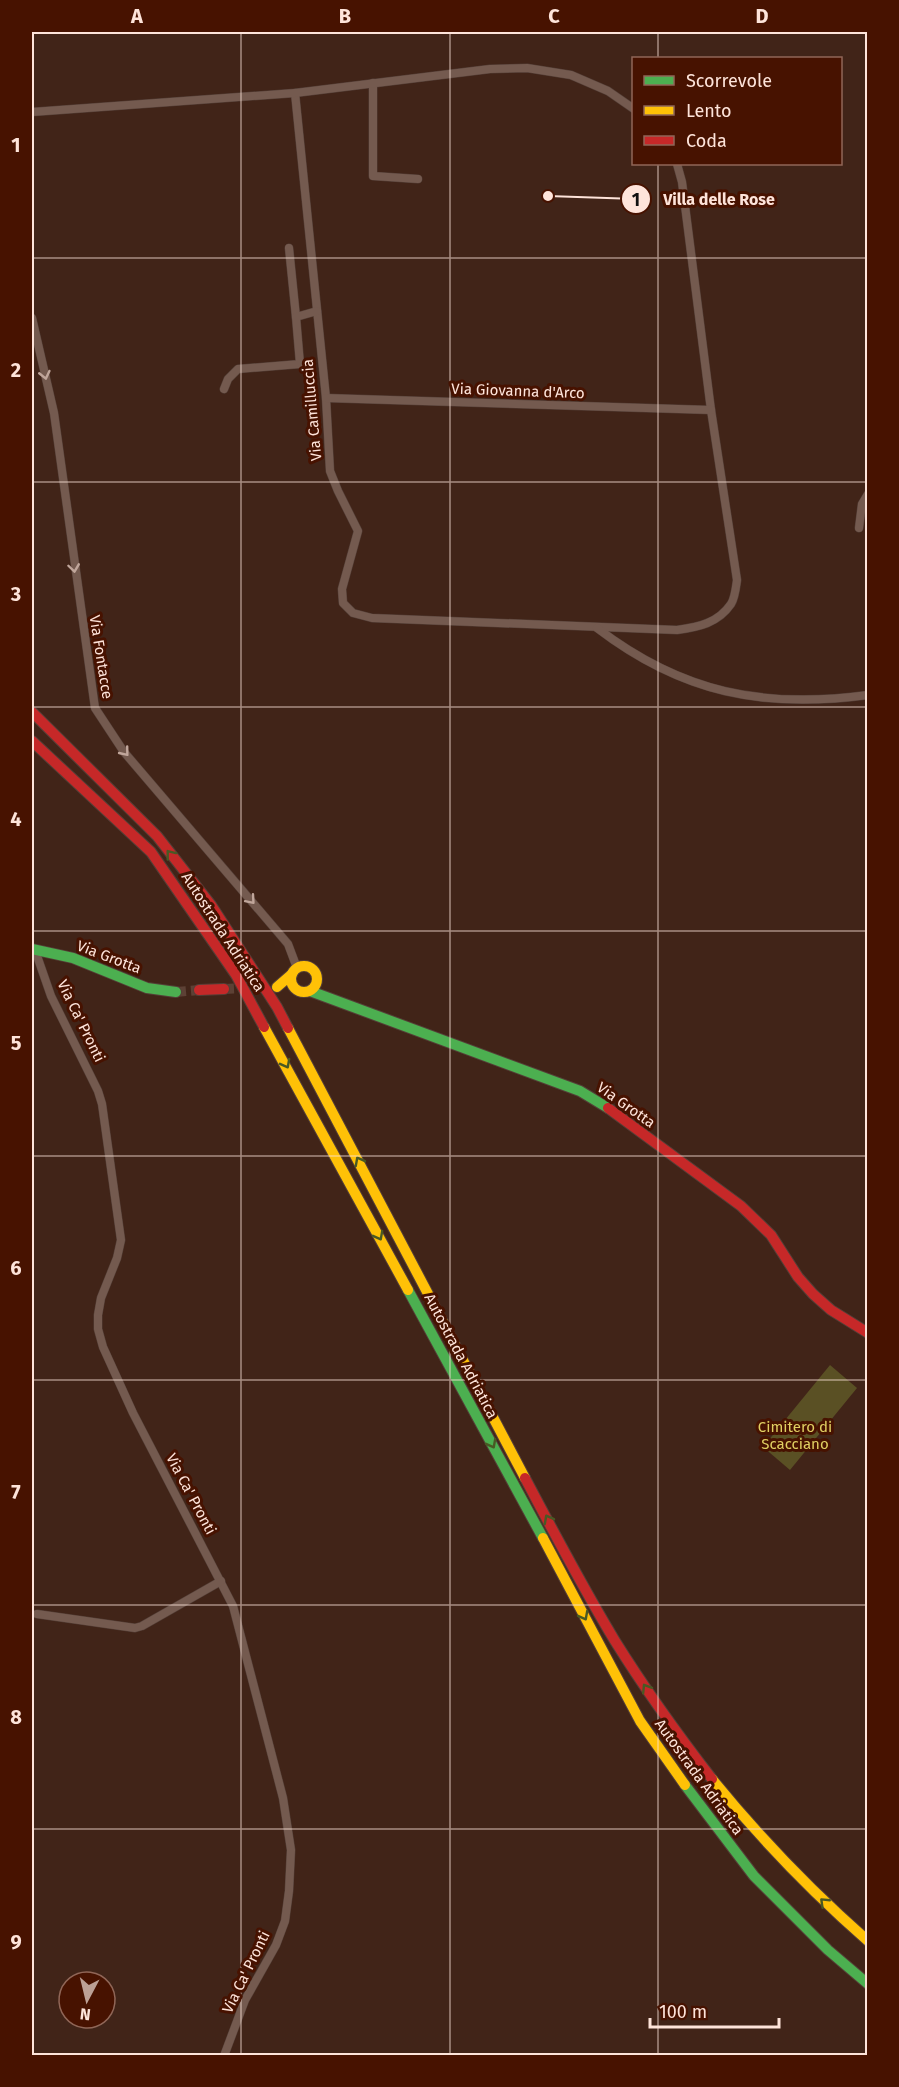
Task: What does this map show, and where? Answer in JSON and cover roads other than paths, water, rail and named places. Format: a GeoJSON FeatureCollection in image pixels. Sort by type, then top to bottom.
{"type":"FeatureCollection","features":[{"type":"Feature","properties":{"kind":"main road","name":"Autostrada Adriatica"},"geometry":{"type":"LineString","coordinates":[[32,712],[157,836],[211,905],[254,969],[283,1017],[589,1596],[661,1712],[738,1810],[814,1893],[867,1941]]}},
{"type":"Feature","properties":{"kind":"main road","name":"Autostrada Adriatica"},"geometry":{"type":"LineString","coordinates":[[32,741],[151,852],[236,975],[640,1721],[695,1800],[754,1876],[828,1950],[867,1984]]}},
{"type":"Feature","properties":{"kind":"main road","name":"Via Grotta"},"geometry":{"type":"LineString","coordinates":[[33,949],[73,958],[147,988],[176,992]]}},
{"type":"Feature","properties":{"kind":"main road"},"geometry":{"type":"LineString","coordinates":[[305,966],[315,973],[316,985],[310,991],[302,992],[294,988],[291,981],[294,971],[305,966]]}},
{"type":"Feature","properties":{"kind":"main road"},"geometry":{"type":"LineString","coordinates":[[200,990],[224,989]]}},
{"type":"Feature","properties":{"kind":"main road","name":"Via Grotta"},"geometry":{"type":"LineString","coordinates":[[310,991],[580,1091],[606,1107],[741,1206],[771,1235],[798,1277],[813,1294],[831,1310],[867,1334]]}},
{"type":"Feature","properties":{"kind":"street"},"geometry":{"type":"LineString","coordinates":[[32,112],[295,93],[490,69],[527,68],[571,75],[608,91],[632,108]]}},
{"type":"Feature","properties":{"kind":"street"},"geometry":{"type":"LineString","coordinates":[[373,83],[373,176],[418,179]]}},
{"type":"Feature","properties":{"kind":"street","name":"Via Camilluccia"},"geometry":{"type":"LineString","coordinates":[[295,93],[326,398],[330,471],[358,531],[342,589],[343,603],[353,613],[372,618],[677,630],[701,627],[717,618],[733,602],[737,580],[711,410],[682,182],[677,165]]}},
{"type":"Feature","properties":{"kind":"street"},"geometry":{"type":"LineString","coordinates":[[224,389],[228,379],[238,369],[300,364],[289,248]]}},
{"type":"Feature","properties":{"kind":"street"},"geometry":{"type":"LineString","coordinates":[[296,317],[317,311]]}},
{"type":"Feature","properties":{"kind":"street","name":"Via Fontacce"},"geometry":{"type":"LineString","coordinates":[[32,318],[54,413],[95,708],[124,752],[288,944],[294,971]]}},
{"type":"Feature","properties":{"kind":"street","name":"Via Giovanna d'Arco"},"geometry":{"type":"LineString","coordinates":[[326,398],[711,410]]}},
{"type":"Feature","properties":{"kind":"street"},"geometry":{"type":"LineString","coordinates":[[859,528],[862,504],[867,494]]}},
{"type":"Feature","properties":{"kind":"street"},"geometry":{"type":"LineString","coordinates":[[596,627],[626,650],[660,668],[699,684],[740,696],[791,700],[867,695]]}},
{"type":"Feature","properties":{"kind":"street","name":"Via Ca' Pronti"},"geometry":{"type":"LineString","coordinates":[[33,949],[51,996],[91,1075],[102,1104],[121,1240],[117,1258],[100,1298],[98,1315],[101,1338],[133,1413],[233,1606],[283,1798],[291,1850],[285,1921],[276,1945],[245,2000],[224,2055]]}},
{"type":"Feature","properties":{"kind":"street"},"geometry":{"type":"LineString","coordinates":[[37,1614],[135,1628],[222,1581]]}},
{"type":"Feature","properties":{"kind":"tunnel"},"geometry":{"type":"LineString","coordinates":[[224,989],[269,987]]}},
{"type":"Feature","properties":{"kind":"tunnel"},"geometry":{"type":"LineString","coordinates":[[176,992],[199,990]]}},
{"type":"Feature","properties":{"kind":"place","name":"Villa delle Rose"},"geometry":{"type":"Point","coordinates":[548,196]}},
{"type":"Feature","properties":{"kind":"park label","name":"Cimitero di Scacciano"},"geometry":{"type":"Point","coordinates":[795,1436]}}]}
